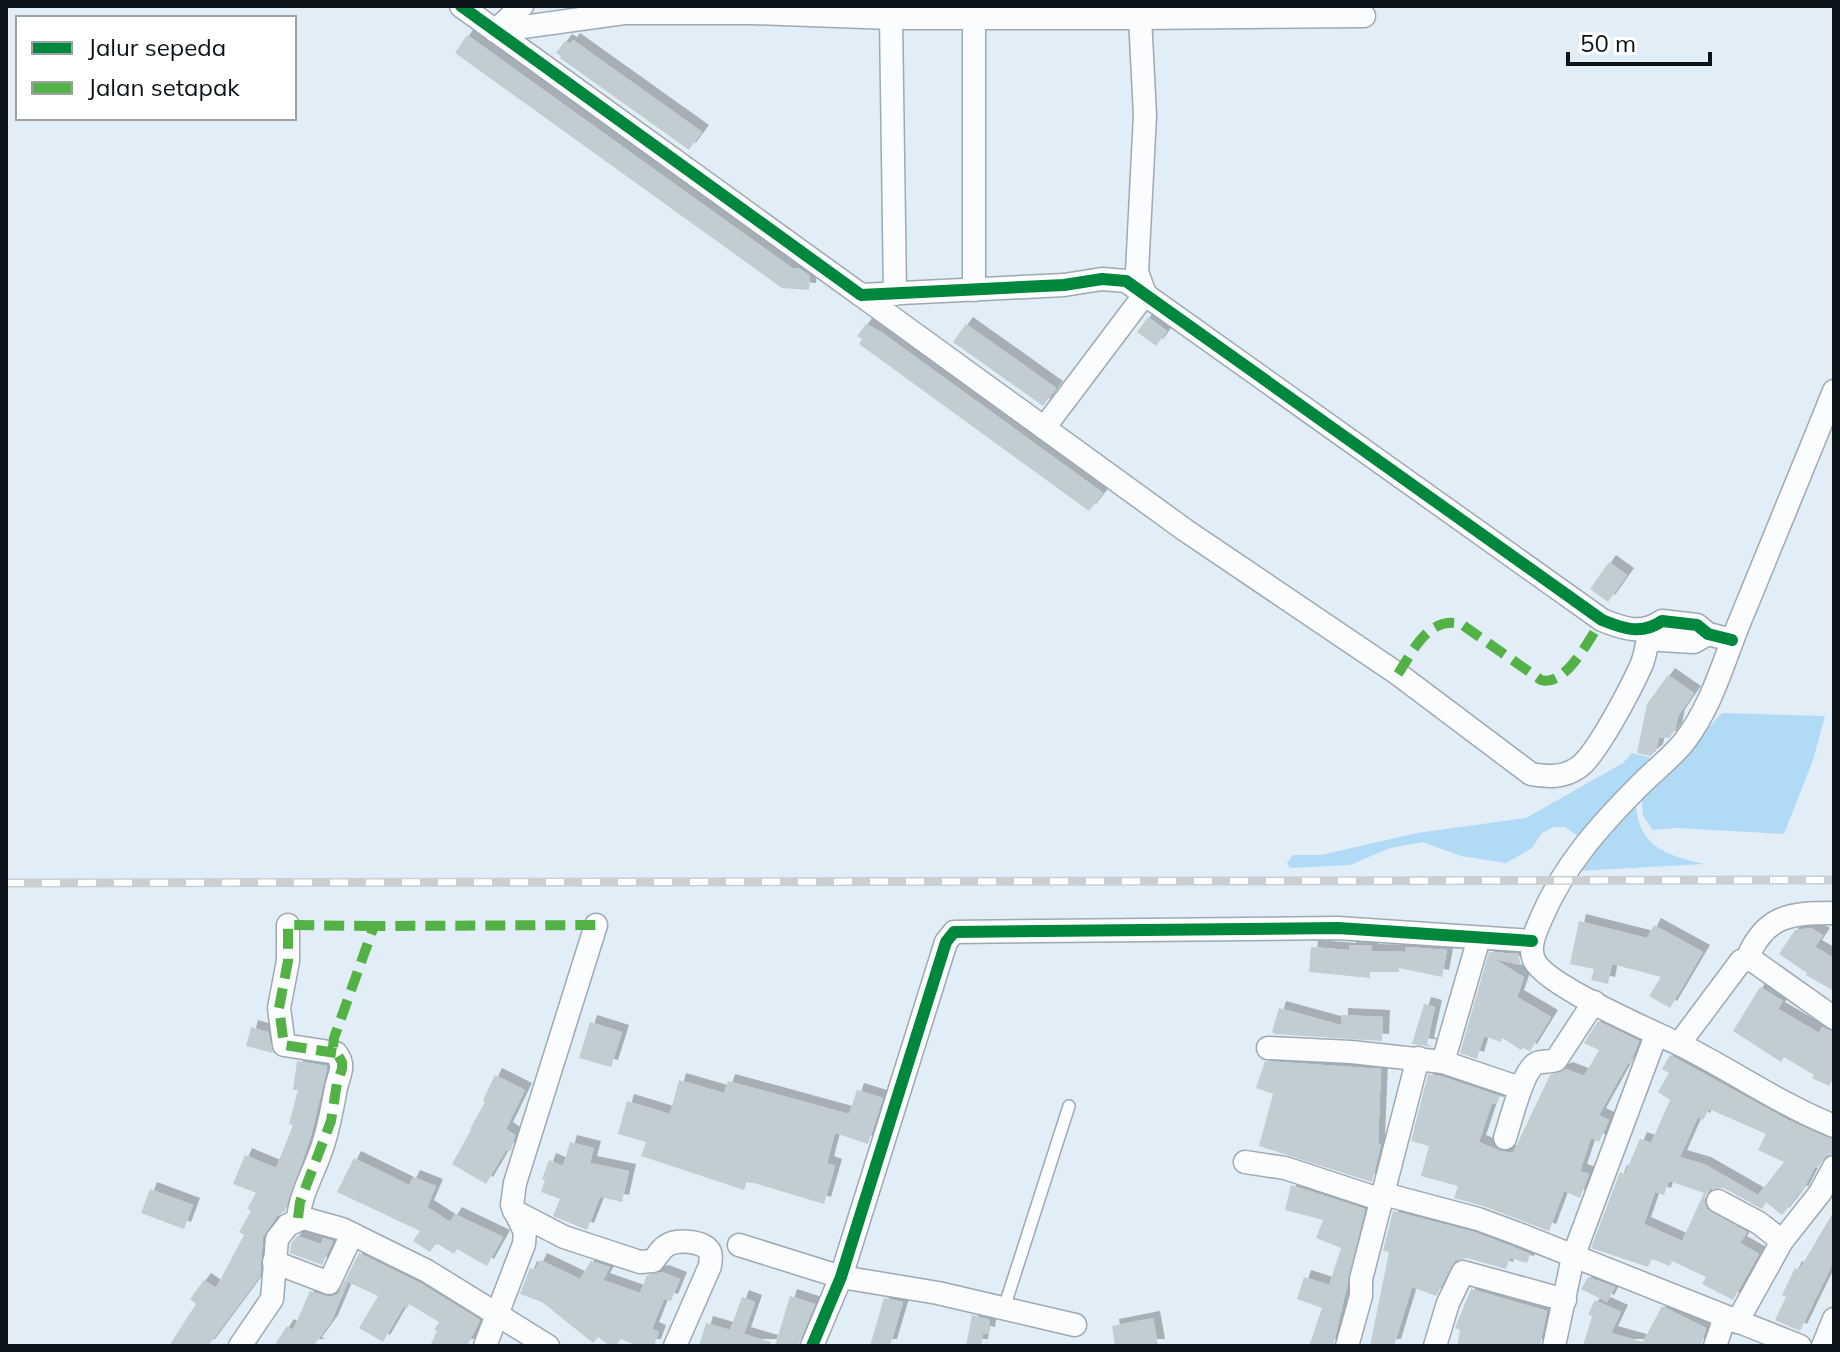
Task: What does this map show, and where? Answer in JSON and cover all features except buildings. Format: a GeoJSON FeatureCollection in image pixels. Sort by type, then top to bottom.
{"type":"FeatureCollection","features":[{"type":"Feature","properties":{"kind":"street"},"geometry":{"type":"LineString","coordinates":[[461,6],[1185,530],[1398,674],[1531,774],[1548,777],[1564,774],[1579,767],[1593,754],[1642,664],[1650,629]]}},
{"type":"Feature","properties":{"kind":"street"},"geometry":{"type":"LineString","coordinates":[[495,31],[522,6]]}},
{"type":"Feature","properties":{"kind":"street"},"geometry":{"type":"LineString","coordinates":[[495,31],[636,10],[851,11],[891,18],[938,12],[974,18],[1018,12],[1100,12],[1140,18],[1176,12],[1338,12],[1364,16]]}},
{"type":"Feature","properties":{"kind":"street"},"geometry":{"type":"LineString","coordinates":[[891,18],[895,294]]}},
{"type":"Feature","properties":{"kind":"street"},"geometry":{"type":"LineString","coordinates":[[974,18],[974,290]]}},
{"type":"Feature","properties":{"kind":"street"},"geometry":{"type":"LineString","coordinates":[[1140,18],[1145,115],[1137,272],[1145,294]]}},
{"type":"Feature","properties":{"kind":"street"},"geometry":{"type":"LineString","coordinates":[[861,295],[1064,285],[1114,279],[1126,281],[1602,620],[1620,628],[1650,629],[1662,621],[1697,625],[1708,634],[1732,640]]}},
{"type":"Feature","properties":{"kind":"street"},"geometry":{"type":"LineString","coordinates":[[1044,428],[1145,294]]}},
{"type":"Feature","properties":{"kind":"street"},"geometry":{"type":"LineString","coordinates":[[1834,391],[1717,683],[1684,742],[1606,820],[1559,880],[1532,941],[1534,962],[1552,978],[1656,1035],[1679,1044],[1797,1111],[1834,1126]]}},
{"type":"Feature","properties":{"kind":"street"},"geometry":{"type":"LineString","coordinates":[[1747,959],[1755,939],[1775,920],[1803,913],[1834,913]]}},
{"type":"Feature","properties":{"kind":"street"},"geometry":{"type":"LineString","coordinates":[[240,1346],[272,1299],[274,1262],[280,1233],[298,1218],[300,1202],[331,1121],[342,1069],[336,1053],[284,1045],[279,1008],[288,961],[288,925]]}},
{"type":"Feature","properties":{"kind":"street"},"geometry":{"type":"LineString","coordinates":[[485,1346],[525,1238],[511,1200],[515,1183],[596,925]]}},
{"type":"Feature","properties":{"kind":"street"},"geometry":{"type":"LineString","coordinates":[[812,1346],[841,1277],[946,942],[954,932],[1338,928],[1532,941]]}},
{"type":"Feature","properties":{"kind":"street"},"geometry":{"type":"LineString","coordinates":[[1443,1062],[1479,938]]}},
{"type":"Feature","properties":{"kind":"street"},"geometry":{"type":"LineString","coordinates":[[1679,1044],[1741,961],[1747,959],[1834,1018]]}},
{"type":"Feature","properties":{"kind":"street"},"geometry":{"type":"LineString","coordinates":[[1505,1138],[1520,1088],[1535,1064],[1556,1060],[1594,1002]]}},
{"type":"Feature","properties":{"kind":"street"},"geometry":{"type":"LineString","coordinates":[[1554,1346],[1573,1257],[1656,1035]]}},
{"type":"Feature","properties":{"kind":"street"},"geometry":{"type":"LineString","coordinates":[[1268,1048],[1418,1058],[1443,1062],[1520,1088]]}},
{"type":"Feature","properties":{"kind":"street"},"geometry":{"type":"LineString","coordinates":[[1347,1346],[1361,1296],[1361,1279],[1418,1058]]}},
{"type":"Feature","properties":{"kind":"street"},"geometry":{"type":"LineString","coordinates":[[1245,1162],[1285,1168],[1383,1197],[1478,1219],[1800,1346]]}},
{"type":"Feature","properties":{"kind":"street"},"geometry":{"type":"LineString","coordinates":[[1715,1346],[1782,1241],[1820,1193],[1834,1167]]}},
{"type":"Feature","properties":{"kind":"street"},"geometry":{"type":"LineString","coordinates":[[1718,1201],[1759,1223],[1782,1241]]}},
{"type":"Feature","properties":{"kind":"street"},"geometry":{"type":"LineString","coordinates":[[514,1211],[564,1237],[640,1262],[653,1261],[672,1243],[693,1243],[709,1250],[710,1266],[675,1346]]}},
{"type":"Feature","properties":{"kind":"street"},"geometry":{"type":"LineString","coordinates":[[298,1218],[316,1220],[352,1234],[427,1271],[548,1346]]}},
{"type":"Feature","properties":{"kind":"street"},"geometry":{"type":"LineString","coordinates":[[274,1262],[329,1283],[352,1234]]}},
{"type":"Feature","properties":{"kind":"street"},"geometry":{"type":"LineString","coordinates":[[739,1245],[841,1277],[938,1293],[1075,1325]]}},
{"type":"Feature","properties":{"kind":"street"},"geometry":{"type":"LineString","coordinates":[[1435,1346],[1448,1303],[1463,1272],[1565,1300]]}},
{"type":"Feature","properties":{"kind":"street"},"geometry":{"type":"LineString","coordinates":[[1823,1346],[1834,1319]]}},
{"type":"Feature","properties":{"kind":"lane"},"geometry":{"type":"LineString","coordinates":[[1004,1308],[1069,1106]]}},
{"type":"Feature","properties":{"kind":"shaded area"},"geometry":{"type":"Polygon","coordinates":[[[1722,713],[1825,716],[1813,760],[1784,834],[1677,828],[1653,830],[1643,816],[1642,800],[1722,713]]]}},
{"type":"Feature","properties":{"kind":"shaded area"},"geometry":{"type":"Polygon","coordinates":[[[1632,753],[1659,760],[1605,806],[1578,836],[1565,827],[1554,827],[1542,833],[1532,848],[1506,863],[1461,856],[1423,842],[1390,848],[1350,865],[1290,868],[1287,863],[1293,855],[1321,855],[1417,833],[1526,818],[1623,763],[1632,753]]]}},
{"type":"Feature","properties":{"kind":"shaded area"},"geometry":{"type":"Polygon","coordinates":[[[1636,806],[1643,832],[1658,848],[1704,864],[1577,871],[1636,806]]]}},
{"type":"Feature","properties":{"kind":"railway"},"geometry":{"type":"LineString","coordinates":[[6,883],[1834,880]]}},
{"type":"Feature","properties":{"kind":"marked path"},"geometry":{"type":"LineString","coordinates":[[1398,674],[1423,637],[1439,625],[1449,623],[1461,624],[1541,680],[1550,680],[1576,660],[1602,620]]}},
{"type":"Feature","properties":{"kind":"marked path"},"geometry":{"type":"LineString","coordinates":[[336,1053],[284,1045],[279,1008],[288,961],[288,925],[374,926]]}},
{"type":"Feature","properties":{"kind":"marked path"},"geometry":{"type":"LineString","coordinates":[[298,1218],[300,1202],[331,1121],[342,1069],[342,1062],[333,1047],[334,1038],[374,926],[596,925]]}},
{"type":"Feature","properties":{"kind":"cycle path"},"geometry":{"type":"LineString","coordinates":[[461,6],[861,295],[1064,285],[1102,279],[1126,281],[1602,620],[1633,629],[1647,628],[1662,621],[1697,625],[1708,634],[1732,640]]}},
{"type":"Feature","properties":{"kind":"cycle path"},"geometry":{"type":"LineString","coordinates":[[812,1346],[841,1277],[946,942],[954,932],[1338,928],[1532,941]]}}]}
